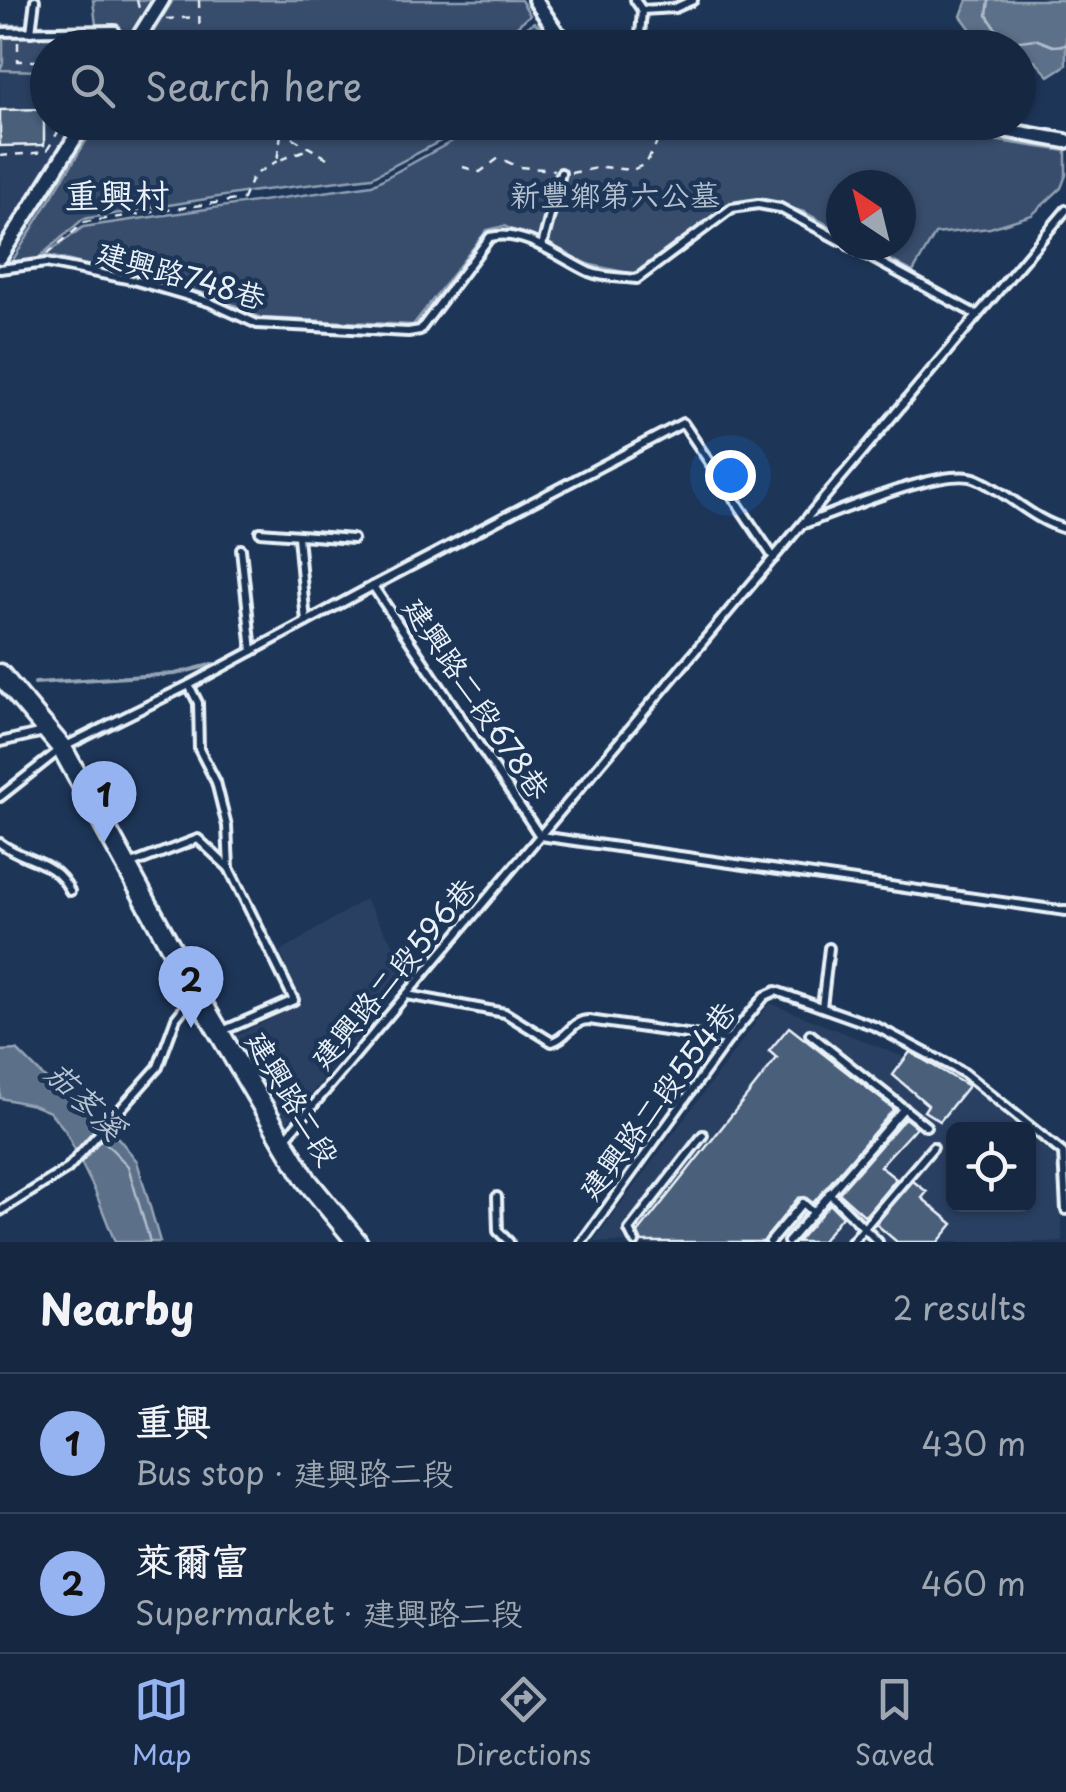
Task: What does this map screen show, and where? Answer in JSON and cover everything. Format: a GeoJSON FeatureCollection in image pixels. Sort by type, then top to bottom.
{"type":"FeatureCollection","features":[{"type":"Feature","properties":{"kind":"street"},"geometry":{"type":"LineString","coordinates":[[143,30],[162,0]]}},
{"type":"Feature","properties":{"kind":"street"},"geometry":{"type":"LineString","coordinates":[[535,0],[555,30]]}},
{"type":"Feature","properties":{"kind":"street"},"geometry":{"type":"LineString","coordinates":[[1036,136],[1066,141]]}},
{"type":"Feature","properties":{"kind":"street"},"geometry":{"type":"LineString","coordinates":[[0,257],[74,140]]}},
{"type":"Feature","properties":{"kind":"street","name":"建興路二段"},"geometry":{"type":"LineString","coordinates":[[2,678],[62,748],[196,993],[283,1141],[307,1181],[353,1240]]}},
{"type":"Feature","properties":{"kind":"lane"},"geometry":{"type":"LineString","coordinates":[[31,30],[35,0]]}},
{"type":"Feature","properties":{"kind":"lane"},"geometry":{"type":"LineString","coordinates":[[635,0],[642,10],[640,30]]}},
{"type":"Feature","properties":{"kind":"lane"},"geometry":{"type":"LineString","coordinates":[[642,10],[675,8],[694,0]]}},
{"type":"Feature","properties":{"kind":"lane"},"geometry":{"type":"LineString","coordinates":[[0,32],[30,32]]}},
{"type":"Feature","properties":{"kind":"lane"},"geometry":{"type":"LineString","coordinates":[[561,173],[542,246],[593,274],[637,279],[732,208],[758,204],[780,208],[826,232]]}},
{"type":"Feature","properties":{"kind":"lane","name":"建興路二段596巷"},"geometry":{"type":"LineString","coordinates":[[283,1141],[1066,210]]}},
{"type":"Feature","properties":{"kind":"lane","name":"建興路748巷"},"geometry":{"type":"LineString","coordinates":[[0,269],[46,263],[137,281],[209,302],[257,324],[408,332],[420,330],[490,237],[503,234],[542,246]]}},
{"type":"Feature","properties":{"kind":"lane"},"geometry":{"type":"LineString","coordinates":[[876,260],[977,315]]}},
{"type":"Feature","properties":{"kind":"lane"},"geometry":{"type":"LineString","coordinates":[[373,586],[683,423],[774,558]]}},
{"type":"Feature","properties":{"kind":"lane"},"geometry":{"type":"LineString","coordinates":[[799,526],[909,486],[974,477],[1049,524],[1066,529]]}},
{"type":"Feature","properties":{"kind":"lane"},"geometry":{"type":"LineString","coordinates":[[260,532],[353,539]]}},
{"type":"Feature","properties":{"kind":"lane"},"geometry":{"type":"LineString","coordinates":[[298,536],[306,622]]}},
{"type":"Feature","properties":{"kind":"lane"},"geometry":{"type":"LineString","coordinates":[[242,550],[252,651]]}},
{"type":"Feature","properties":{"kind":"lane","name":"建興路二段678巷"},"geometry":{"type":"LineString","coordinates":[[0,798],[62,748],[373,586],[540,836],[1066,912]]}},
{"type":"Feature","properties":{"kind":"lane"},"geometry":{"type":"LineString","coordinates":[[189,685],[198,703],[200,749],[216,782],[227,826],[229,868]]}},
{"type":"Feature","properties":{"kind":"lane"},"geometry":{"type":"LineString","coordinates":[[0,742],[50,731]]}},
{"type":"Feature","properties":{"kind":"lane"},"geometry":{"type":"LineString","coordinates":[[128,866],[198,839],[229,868],[294,1000],[220,1032]]}},
{"type":"Feature","properties":{"kind":"lane"},"geometry":{"type":"LineString","coordinates":[[0,842],[55,870],[63,876],[70,891]]}},
{"type":"Feature","properties":{"kind":"lane"},"geometry":{"type":"LineString","coordinates":[[822,1007],[830,948]]}},
{"type":"Feature","properties":{"kind":"lane","name":"建興路二段554巷"},"geometry":{"type":"LineString","coordinates":[[582,1242],[728,1040],[765,996],[776,991],[887,1032],[964,1073],[1064,1153],[1066,1210]]}},
{"type":"Feature","properties":{"kind":"lane"},"geometry":{"type":"LineString","coordinates":[[0,1211],[67,1169],[158,1067],[176,1018],[196,993]]}},
{"type":"Feature","properties":{"kind":"lane"},"geometry":{"type":"LineString","coordinates":[[407,995],[505,1012],[552,1042],[579,1020],[728,1040]]}},
{"type":"Feature","properties":{"kind":"lane"},"geometry":{"type":"LineString","coordinates":[[810,1034],[926,1126]]}},
{"type":"Feature","properties":{"kind":"lane"},"geometry":{"type":"LineString","coordinates":[[788,1242],[904,1108]]}},
{"type":"Feature","properties":{"kind":"lane"},"geometry":{"type":"LineString","coordinates":[[635,1242],[629,1230],[703,1135]]}},
{"type":"Feature","properties":{"kind":"lane"},"geometry":{"type":"LineString","coordinates":[[852,1242],[933,1146]]}},
{"type":"Feature","properties":{"kind":"lane"},"geometry":{"type":"LineString","coordinates":[[829,1193],[878,1242]]}},
{"type":"Feature","properties":{"kind":"lane"},"geometry":{"type":"LineString","coordinates":[[498,1197],[498,1230],[510,1242]]}},
{"type":"Feature","properties":{"kind":"lane"},"geometry":{"type":"LineString","coordinates":[[770,1242],[802,1203],[812,1212]]}},
{"type":"Feature","properties":{"kind":"path"},"geometry":{"type":"LineString","coordinates":[[137,0],[142,20]]}},
{"type":"Feature","properties":{"kind":"path"},"geometry":{"type":"LineString","coordinates":[[198,0],[199,30]]}},
{"type":"Feature","properties":{"kind":"path"},"geometry":{"type":"LineString","coordinates":[[160,20],[199,17]]}},
{"type":"Feature","properties":{"kind":"path"},"geometry":{"type":"LineString","coordinates":[[18,32],[18,61],[30,61]]}},
{"type":"Feature","properties":{"kind":"path"},"geometry":{"type":"LineString","coordinates":[[0,156],[46,152],[53,140]]}},
{"type":"Feature","properties":{"kind":"path"},"geometry":{"type":"LineString","coordinates":[[277,161],[280,140]]}},
{"type":"Feature","properties":{"kind":"path"},"geometry":{"type":"LineString","coordinates":[[296,140],[327,158]]}},
{"type":"Feature","properties":{"kind":"path"},"geometry":{"type":"LineString","coordinates":[[463,167],[480,172],[499,158],[519,167],[561,173],[602,168],[632,170],[646,164],[658,140]]}},
{"type":"Feature","properties":{"kind":"path"},"geometry":{"type":"LineString","coordinates":[[34,264],[85,222],[244,199],[253,176],[310,148]]}},
{"type":"Feature","properties":{"kind":"shaded area"},"geometry":{"type":"Polygon","coordinates":[[[0,70],[30,71],[30,140],[65,140],[0,239],[0,70]]]}},
{"type":"Feature","properties":{"kind":"shaded area"},"geometry":{"type":"Polygon","coordinates":[[[365,899],[411,974],[283,1127],[232,1038],[303,1003],[280,952],[365,899]]]}},
{"type":"Feature","properties":{"kind":"shaded area"},"geometry":{"type":"Polygon","coordinates":[[[770,1003],[963,1081],[1013,1122],[946,1122],[946,1212],[1036,1212],[1036,1142],[1056,1158],[1063,1242],[593,1242],[770,1003]]]}},
{"type":"Feature","properties":{"kind":"green space"},"geometry":{"type":"Polygon","coordinates":[[[93,0],[152,0],[133,30],[30,30],[30,71],[0,70],[3,25],[96,25],[93,0]]]}},
{"type":"Feature","properties":{"kind":"green space"},"geometry":{"type":"Polygon","coordinates":[[[173,0],[521,0],[530,15],[512,30],[154,30],[173,0]]]}},
{"type":"Feature","properties":{"kind":"green space"},"geometry":{"type":"Polygon","coordinates":[[[534,22],[544,30],[523,30],[534,22]]]}},
{"type":"Feature","properties":{"kind":"green space"},"geometry":{"type":"Polygon","coordinates":[[[87,140],[442,140],[372,177],[83,219],[35,261],[11,263],[87,140]]]}},
{"type":"Feature","properties":{"kind":"green space","name":"新豐鄉第六公墓"},"geometry":{"type":"Polygon","coordinates":[[[454,140],[992,140],[1066,151],[1066,175],[1061,188],[1032,215],[990,228],[935,234],[913,272],[891,260],[916,260],[916,170],[826,170],[826,224],[804,212],[764,200],[730,203],[633,274],[591,265],[504,226],[487,230],[413,325],[261,318],[215,296],[45,255],[83,227],[372,185],[454,140]]]}},
{"type":"Feature","properties":{"kind":"water"},"geometry":{"type":"Polygon","coordinates":[[[967,0],[1063,0],[1066,65],[1049,76],[1036,62],[1036,30],[971,30],[961,16],[967,0]]]}},
{"type":"Feature","properties":{"kind":"water","name":"茄苳溪"},"geometry":{"type":"Polygon","coordinates":[[[17,1050],[50,1083],[119,1139],[137,1161],[160,1242],[115,1242],[65,1130],[50,1112],[0,1098],[0,1051],[17,1050]]]}},
{"type":"Feature","properties":{"kind":"building"},"geometry":{"type":"Polygon","coordinates":[[[30,109],[30,140],[44,140],[44,145],[0,146],[0,110],[30,109]]]}},
{"type":"Feature","properties":{"kind":"building"},"geometry":{"type":"Polygon","coordinates":[[[789,1027],[894,1109],[813,1203],[805,1197],[798,1198],[763,1242],[642,1242],[638,1233],[777,1058],[769,1051],[789,1027]]]}},
{"type":"Feature","properties":{"kind":"building"},"geometry":{"type":"Polygon","coordinates":[[[910,1052],[968,1086],[940,1121],[924,1111],[928,1105],[893,1075],[910,1052]]]}},
{"type":"Feature","properties":{"kind":"building"},"geometry":{"type":"Polygon","coordinates":[[[905,1118],[916,1127],[880,1166],[896,1179],[865,1216],[839,1193],[905,1118]]]}},
{"type":"Feature","properties":{"kind":"building"},"geometry":{"type":"Polygon","coordinates":[[[913,1181],[927,1192],[922,1198],[953,1224],[938,1242],[897,1242],[876,1224],[913,1181]]]}},
{"type":"Feature","properties":{"kind":"building"},"geometry":{"type":"Polygon","coordinates":[[[830,1204],[842,1216],[821,1242],[797,1242],[830,1204]]]}},
{"type":"Feature","properties":{"kind":"waterway"},"geometry":{"type":"LineString","coordinates":[[35,683],[175,674],[214,664]]}},
{"type":"Feature","properties":{"kind":"place","name":"重興"},"geometry":{"type":"Point","coordinates":[104,843]}},
{"type":"Feature","properties":{"kind":"place","name":"萊爾富"},"geometry":{"type":"Point","coordinates":[191,1028]}},
{"type":"Feature","properties":{"kind":"district","name":"重興村"},"geometry":{"type":"Point","coordinates":[117,196]}}]}
